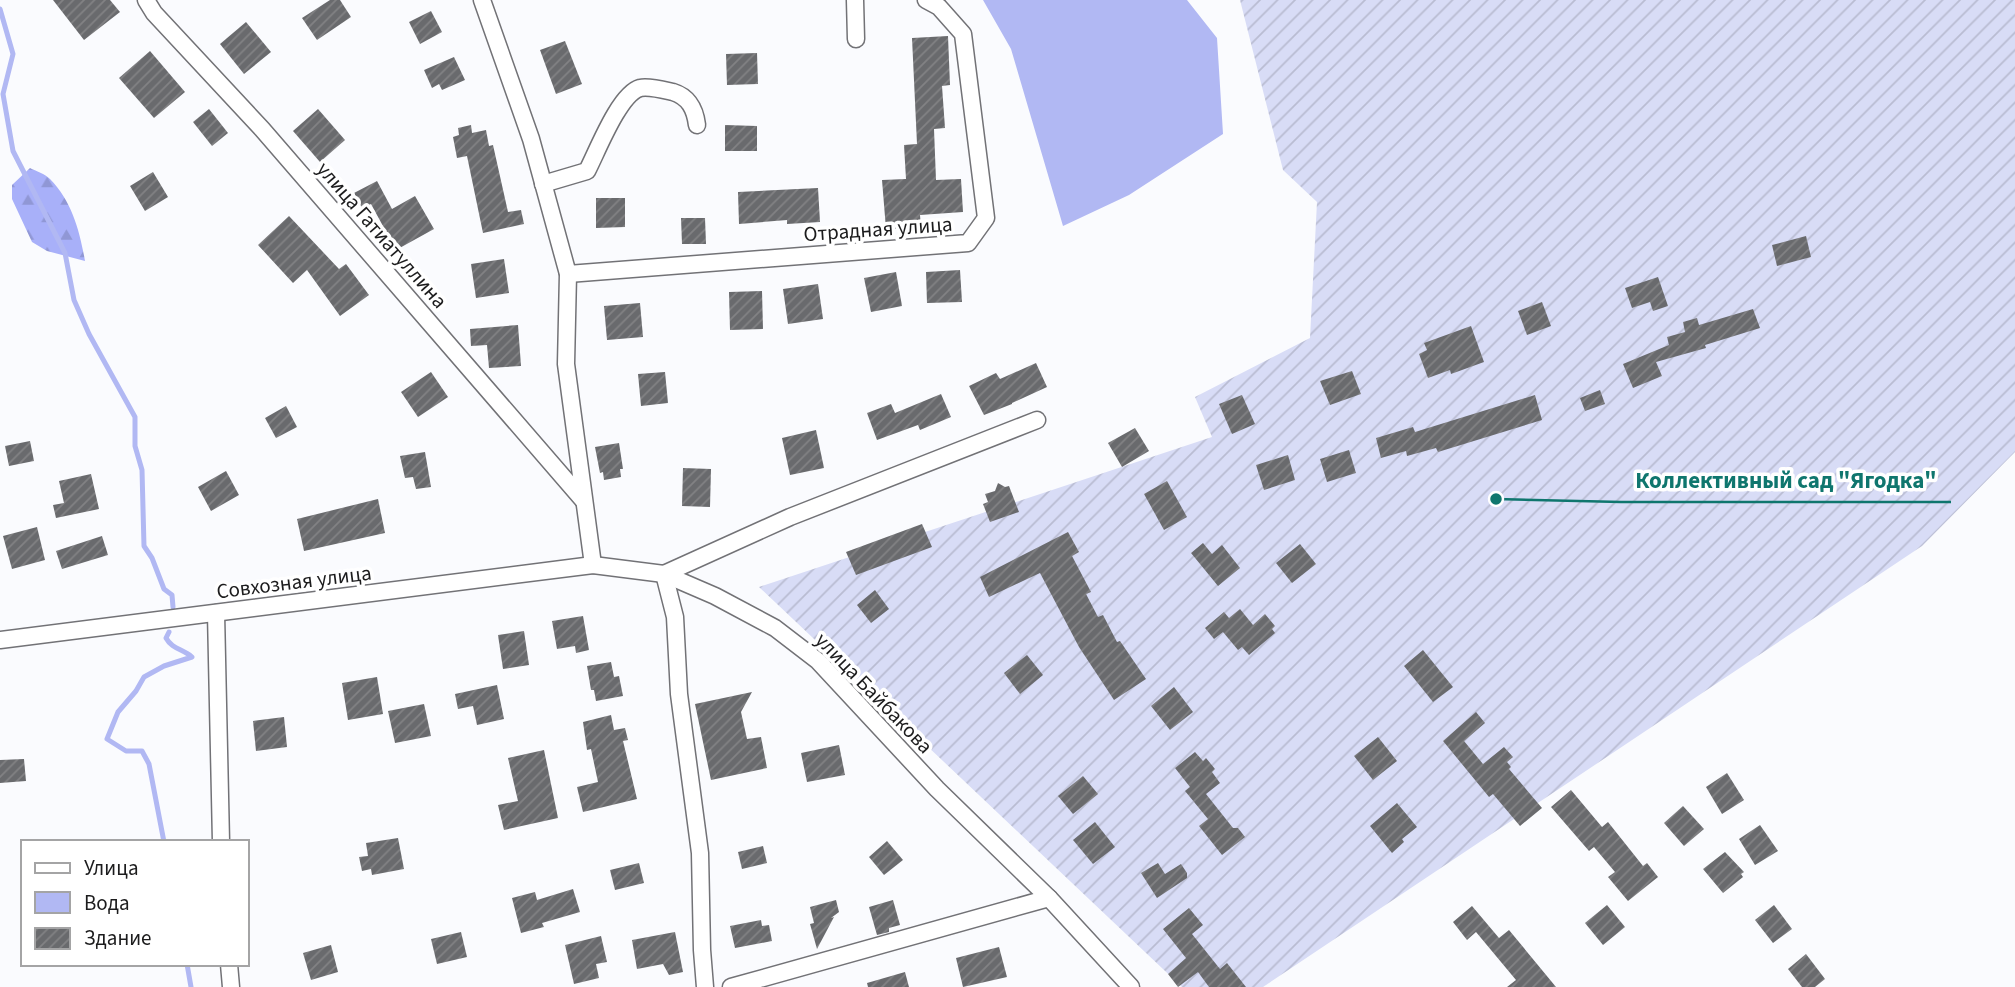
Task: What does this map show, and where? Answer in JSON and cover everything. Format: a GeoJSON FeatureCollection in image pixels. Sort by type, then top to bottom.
{"type":"FeatureCollection","features":[{"type":"Feature","properties":{"kind":"street","name":"улица Гатиатуллина"},"geometry":{"type":"LineString","coordinates":[[146,0],[262,129],[583,500]]}},
{"type":"Feature","properties":{"kind":"street"},"geometry":{"type":"LineString","coordinates":[[482,0],[531,139],[568,274],[566,364],[593,565]]}},
{"type":"Feature","properties":{"kind":"street"},"geometry":{"type":"LineString","coordinates":[[855,0],[856,39]]}},
{"type":"Feature","properties":{"kind":"street","name":"Отрадная улица"},"geometry":{"type":"LineString","coordinates":[[568,274],[968,243],[986,218],[963,34],[939,7],[926,0]]}},
{"type":"Feature","properties":{"kind":"street"},"geometry":{"type":"LineString","coordinates":[[543,184],[587,171],[624,99],[639,89],[663,89],[680,95],[695,109],[697,125]]}},
{"type":"Feature","properties":{"kind":"street"},"geometry":{"type":"LineString","coordinates":[[705,987],[700,853],[679,694],[675,617],[664,574],[790,517],[1037,420]]}},
{"type":"Feature","properties":{"kind":"street","name":"улица Байбакова"},"geometry":{"type":"LineString","coordinates":[[593,565],[664,574],[715,596],[775,628],[818,661],[937,789],[1049,898],[1131,987]]}},
{"type":"Feature","properties":{"kind":"street","name":"Совхозная улица"},"geometry":{"type":"LineString","coordinates":[[0,640],[593,565]]}},
{"type":"Feature","properties":{"kind":"street"},"geometry":{"type":"LineString","coordinates":[[216,613],[221,840]]}},
{"type":"Feature","properties":{"kind":"street"},"geometry":{"type":"LineString","coordinates":[[731,987],[1049,898]]}},
{"type":"Feature","properties":{"kind":"street"},"geometry":{"type":"LineString","coordinates":[[229,966],[231,987]]}},
{"type":"Feature","properties":{"kind":"green space"},"geometry":{"type":"Polygon","coordinates":[[[30,168],[48,177],[64,197],[78,228],[85,261],[47,251],[32,242],[12,199],[12,185],[30,168]]]}},
{"type":"Feature","properties":{"kind":"shaded area"},"geometry":{"type":"Polygon","coordinates":[[[1240,0],[2015,0],[2015,452],[1922,546],[1263,987],[1182,987],[759,587],[1212,437],[1195,397],[1310,338],[1317,202],[1283,170],[1240,0]]]}},
{"type":"Feature","properties":{"kind":"water"},"geometry":{"type":"Polygon","coordinates":[[[983,0],[1187,0],[1217,38],[1223,134],[1129,195],[1063,226],[1011,49],[983,0]]]}},
{"type":"Feature","properties":{"kind":"building"},"geometry":{"type":"Polygon","coordinates":[[[53,0],[110,0],[120,12],[84,40],[53,0]]]}},
{"type":"Feature","properties":{"kind":"building"},"geometry":{"type":"Polygon","coordinates":[[[330,0],[340,0],[351,17],[317,40],[302,18],[330,0]]]}},
{"type":"Feature","properties":{"kind":"building"},"geometry":{"type":"Polygon","coordinates":[[[431,11],[442,32],[420,44],[409,22],[431,11]]]}},
{"type":"Feature","properties":{"kind":"building"},"geometry":{"type":"Polygon","coordinates":[[[246,22],[271,52],[244,74],[220,44],[246,22]]]}},
{"type":"Feature","properties":{"kind":"building"},"geometry":{"type":"Polygon","coordinates":[[[948,36],[950,85],[942,86],[945,128],[934,129],[936,180],[961,179],[963,212],[920,215],[921,228],[886,229],[882,180],[906,179],[904,145],[917,144],[912,38],[948,36]]]}},
{"type":"Feature","properties":{"kind":"building"},"geometry":{"type":"Polygon","coordinates":[[[565,41],[582,84],[556,94],[540,50],[565,41]]]}},
{"type":"Feature","properties":{"kind":"building"},"geometry":{"type":"Polygon","coordinates":[[[150,51],[185,92],[154,118],[119,78],[150,51]]]}},
{"type":"Feature","properties":{"kind":"building"},"geometry":{"type":"Polygon","coordinates":[[[757,53],[758,84],[727,85],[726,54],[757,53]]]}},
{"type":"Feature","properties":{"kind":"building"},"geometry":{"type":"Polygon","coordinates":[[[454,57],[465,80],[442,90],[439,84],[432,88],[424,70],[454,57]]]}},
{"type":"Feature","properties":{"kind":"building"},"geometry":{"type":"Polygon","coordinates":[[[209,109],[228,133],[212,146],[193,122],[209,109]]]}},
{"type":"Feature","properties":{"kind":"building"},"geometry":{"type":"Polygon","coordinates":[[[318,109],[345,140],[320,162],[293,131],[318,109]]]}},
{"type":"Feature","properties":{"kind":"building"},"geometry":{"type":"Polygon","coordinates":[[[471,125],[472,133],[486,130],[489,146],[493,145],[508,212],[521,210],[524,224],[483,233],[467,156],[457,158],[453,137],[459,135],[458,128],[471,125]]]}},
{"type":"Feature","properties":{"kind":"building"},"geometry":{"type":"Polygon","coordinates":[[[725,125],[757,126],[757,151],[725,151],[725,125]]]}},
{"type":"Feature","properties":{"kind":"building"},"geometry":{"type":"Polygon","coordinates":[[[153,172],[168,197],[145,211],[130,186],[153,172]]]}},
{"type":"Feature","properties":{"kind":"building"},"geometry":{"type":"Polygon","coordinates":[[[377,181],[392,209],[415,196],[434,229],[396,250],[371,204],[362,208],[354,193],[377,181]]]}},
{"type":"Feature","properties":{"kind":"building"},"geometry":{"type":"Polygon","coordinates":[[[818,188],[820,222],[787,224],[787,220],[739,224],[738,192],[818,188]]]}},
{"type":"Feature","properties":{"kind":"building"},"geometry":{"type":"Polygon","coordinates":[[[596,198],[625,198],[625,227],[596,228],[596,198]]]}},
{"type":"Feature","properties":{"kind":"building"},"geometry":{"type":"Polygon","coordinates":[[[289,216],[339,269],[346,264],[369,295],[340,316],[307,270],[293,283],[258,245],[289,216]]]}},
{"type":"Feature","properties":{"kind":"building"},"geometry":{"type":"Polygon","coordinates":[[[681,218],[705,218],[706,244],[682,244],[681,218]]]}},
{"type":"Feature","properties":{"kind":"building"},"geometry":{"type":"Polygon","coordinates":[[[1806,236],[1811,257],[1777,266],[1772,245],[1806,236]]]}},
{"type":"Feature","properties":{"kind":"building"},"geometry":{"type":"Polygon","coordinates":[[[504,259],[509,293],[476,298],[471,264],[504,259]]]}},
{"type":"Feature","properties":{"kind":"building"},"geometry":{"type":"Polygon","coordinates":[[[960,270],[962,302],[927,303],[926,272],[960,270]]]}},
{"type":"Feature","properties":{"kind":"building"},"geometry":{"type":"Polygon","coordinates":[[[896,272],[902,306],[871,312],[864,278],[896,272]]]}},
{"type":"Feature","properties":{"kind":"building"},"geometry":{"type":"Polygon","coordinates":[[[1658,277],[1668,306],[1653,311],[1650,302],[1632,308],[1625,288],[1658,277]]]}},
{"type":"Feature","properties":{"kind":"building"},"geometry":{"type":"Polygon","coordinates":[[[818,284],[823,319],[788,324],[783,289],[818,284]]]}},
{"type":"Feature","properties":{"kind":"building"},"geometry":{"type":"Polygon","coordinates":[[[762,291],[763,329],[730,330],[729,292],[762,291]]]}},
{"type":"Feature","properties":{"kind":"building"},"geometry":{"type":"Polygon","coordinates":[[[1542,302],[1551,326],[1527,335],[1518,311],[1542,302]]]}},
{"type":"Feature","properties":{"kind":"building"},"geometry":{"type":"Polygon","coordinates":[[[640,303],[643,337],[607,340],[604,306],[640,303]]]}},
{"type":"Feature","properties":{"kind":"building"},"geometry":{"type":"Polygon","coordinates":[[[1753,309],[1760,328],[1705,345],[1706,348],[1656,362],[1662,376],[1633,388],[1623,364],[1669,345],[1667,337],[1685,332],[1683,322],[1697,318],[1699,325],[1753,309]]]}},
{"type":"Feature","properties":{"kind":"building"},"geometry":{"type":"Polygon","coordinates":[[[518,325],[521,366],[489,368],[487,345],[471,346],[470,329],[518,325]]]}},
{"type":"Feature","properties":{"kind":"building"},"geometry":{"type":"Polygon","coordinates":[[[1471,326],[1484,362],[1451,374],[1450,370],[1428,378],[1419,354],[1427,350],[1424,343],[1471,326]]]}},
{"type":"Feature","properties":{"kind":"building"},"geometry":{"type":"Polygon","coordinates":[[[1036,363],[1047,387],[984,415],[969,386],[996,373],[1000,379],[1036,363]]]}},
{"type":"Feature","properties":{"kind":"building"},"geometry":{"type":"Polygon","coordinates":[[[1352,371],[1361,394],[1330,405],[1320,381],[1352,371]]]}},
{"type":"Feature","properties":{"kind":"building"},"geometry":{"type":"Polygon","coordinates":[[[431,372],[448,397],[418,417],[401,392],[431,372]]]}},
{"type":"Feature","properties":{"kind":"building"},"geometry":{"type":"Polygon","coordinates":[[[665,372],[668,403],[641,406],[638,374],[665,372]]]}},
{"type":"Feature","properties":{"kind":"building"},"geometry":{"type":"Polygon","coordinates":[[[1600,390],[1605,404],[1585,411],[1580,398],[1600,390]]]}},
{"type":"Feature","properties":{"kind":"building"},"geometry":{"type":"Polygon","coordinates":[[[941,394],[951,417],[920,430],[918,425],[877,440],[867,413],[891,404],[895,413],[941,394]]]}},
{"type":"Feature","properties":{"kind":"building"},"geometry":{"type":"Polygon","coordinates":[[[1242,395],[1255,424],[1232,434],[1219,404],[1242,395]]]}},
{"type":"Feature","properties":{"kind":"building"},"geometry":{"type":"Polygon","coordinates":[[[1535,395],[1542,420],[1438,452],[1436,448],[1407,456],[1406,451],[1381,458],[1376,438],[1413,427],[1415,432],[1535,395]]]}},
{"type":"Feature","properties":{"kind":"building"},"geometry":{"type":"Polygon","coordinates":[[[286,406],[297,427],[276,438],[265,418],[286,406]]]}},
{"type":"Feature","properties":{"kind":"building"},"geometry":{"type":"Polygon","coordinates":[[[1135,428],[1149,451],[1122,467],[1108,443],[1135,428]]]}},
{"type":"Feature","properties":{"kind":"building"},"geometry":{"type":"Polygon","coordinates":[[[816,430],[824,468],[790,475],[782,438],[816,430]]]}},
{"type":"Feature","properties":{"kind":"building"},"geometry":{"type":"Polygon","coordinates":[[[30,441],[34,461],[9,466],[5,446],[30,441]]]}},
{"type":"Feature","properties":{"kind":"building"},"geometry":{"type":"Polygon","coordinates":[[[619,443],[623,469],[620,469],[621,477],[604,480],[595,447],[619,443]]]}},
{"type":"Feature","properties":{"kind":"building"},"geometry":{"type":"Polygon","coordinates":[[[1349,450],[1356,473],[1327,482],[1320,459],[1349,450]]]}},
{"type":"Feature","properties":{"kind":"building"},"geometry":{"type":"Polygon","coordinates":[[[425,452],[431,487],[416,489],[413,477],[405,478],[400,456],[425,452]]]}},
{"type":"Feature","properties":{"kind":"building"},"geometry":{"type":"Polygon","coordinates":[[[1288,455],[1295,480],[1264,490],[1256,465],[1288,455]]]}},
{"type":"Feature","properties":{"kind":"building"},"geometry":{"type":"Polygon","coordinates":[[[683,468],[711,469],[710,507],[682,506],[683,468]]]}},
{"type":"Feature","properties":{"kind":"building"},"geometry":{"type":"Polygon","coordinates":[[[226,471],[239,495],[211,511],[198,487],[226,471]]]}},
{"type":"Feature","properties":{"kind":"building"},"geometry":{"type":"Polygon","coordinates":[[[91,474],[99,509],[56,518],[53,505],[64,503],[59,481],[91,474]]]}},
{"type":"Feature","properties":{"kind":"building"},"geometry":{"type":"Polygon","coordinates":[[[1167,481],[1187,517],[1164,530],[1144,494],[1167,481]]]}},
{"type":"Feature","properties":{"kind":"building"},"geometry":{"type":"Polygon","coordinates":[[[998,483],[1009,486],[1019,512],[990,522],[983,504],[988,502],[985,494],[995,491],[998,483]]]}},
{"type":"Feature","properties":{"kind":"building"},"geometry":{"type":"Polygon","coordinates":[[[378,499],[385,533],[304,551],[297,519],[378,499]]]}},
{"type":"Feature","properties":{"kind":"building"},"geometry":{"type":"Polygon","coordinates":[[[922,524],[932,547],[856,575],[846,552],[922,524]]]}},
{"type":"Feature","properties":{"kind":"building"},"geometry":{"type":"Polygon","coordinates":[[[37,527],[45,560],[12,569],[3,536],[37,527]]]}},
{"type":"Feature","properties":{"kind":"building"},"geometry":{"type":"Polygon","coordinates":[[[1068,532],[1079,552],[1072,556],[1091,592],[1086,594],[1098,617],[1103,615],[1117,642],[1120,641],[1146,679],[1114,700],[1079,647],[1040,573],[989,597],[980,577],[1068,532]]]}},
{"type":"Feature","properties":{"kind":"building"},"geometry":{"type":"Polygon","coordinates":[[[102,536],[108,555],[62,569],[56,551],[102,536]]]}},
{"type":"Feature","properties":{"kind":"building"},"geometry":{"type":"Polygon","coordinates":[[[1203,543],[1212,554],[1222,545],[1240,568],[1218,586],[1191,553],[1203,543]]]}},
{"type":"Feature","properties":{"kind":"building"},"geometry":{"type":"Polygon","coordinates":[[[1300,544],[1316,564],[1292,583],[1276,563],[1300,544]]]}},
{"type":"Feature","properties":{"kind":"building"},"geometry":{"type":"Polygon","coordinates":[[[875,590],[889,609],[871,623],[857,605],[875,590]]]}},
{"type":"Feature","properties":{"kind":"building"},"geometry":{"type":"Polygon","coordinates":[[[1240,609],[1253,625],[1265,614],[1275,626],[1272,629],[1275,633],[1249,655],[1242,647],[1238,650],[1223,632],[1214,639],[1205,628],[1224,612],[1229,618],[1240,609]]]}},
{"type":"Feature","properties":{"kind":"building"},"geometry":{"type":"Polygon","coordinates":[[[583,616],[589,650],[576,653],[575,646],[557,649],[552,621],[583,616]]]}},
{"type":"Feature","properties":{"kind":"building"},"geometry":{"type":"Polygon","coordinates":[[[524,631],[529,665],[503,669],[498,635],[524,631]]]}},
{"type":"Feature","properties":{"kind":"building"},"geometry":{"type":"Polygon","coordinates":[[[1423,650],[1453,687],[1433,702],[1404,666],[1423,650]]]}},
{"type":"Feature","properties":{"kind":"building"},"geometry":{"type":"Polygon","coordinates":[[[1027,655],[1043,675],[1020,694],[1004,673],[1027,655]]]}},
{"type":"Feature","properties":{"kind":"building"},"geometry":{"type":"Polygon","coordinates":[[[611,662],[614,677],[619,676],[623,696],[596,701],[594,690],[591,690],[587,666],[611,662]]]}},
{"type":"Feature","properties":{"kind":"building"},"geometry":{"type":"Polygon","coordinates":[[[377,677],[383,714],[348,720],[342,683],[377,677]]]}},
{"type":"Feature","properties":{"kind":"building"},"geometry":{"type":"Polygon","coordinates":[[[497,685],[504,719],[477,725],[473,706],[458,709],[455,694],[497,685]]]}},
{"type":"Feature","properties":{"kind":"building"},"geometry":{"type":"Polygon","coordinates":[[[1174,687],[1193,712],[1170,730],[1151,706],[1174,687]]]}},
{"type":"Feature","properties":{"kind":"building"},"geometry":{"type":"Polygon","coordinates":[[[752,692],[741,712],[747,739],[761,737],[767,768],[711,780],[695,704],[752,692]]]}},
{"type":"Feature","properties":{"kind":"building"},"geometry":{"type":"Polygon","coordinates":[[[424,704],[431,736],[395,743],[388,711],[424,704]]]}},
{"type":"Feature","properties":{"kind":"building"},"geometry":{"type":"Polygon","coordinates":[[[1476,712],[1485,723],[1464,741],[1483,764],[1504,747],[1513,757],[1507,762],[1511,767],[1509,769],[1542,808],[1520,826],[1493,794],[1489,797],[1443,741],[1476,712]]]}},
{"type":"Feature","properties":{"kind":"building"},"geometry":{"type":"Polygon","coordinates":[[[611,715],[614,730],[625,728],[628,740],[623,741],[637,799],[583,812],[577,787],[598,782],[591,749],[587,750],[583,722],[611,715]]]}},
{"type":"Feature","properties":{"kind":"building"},"geometry":{"type":"Polygon","coordinates":[[[284,717],[287,747],[256,751],[253,721],[284,717]]]}},
{"type":"Feature","properties":{"kind":"building"},"geometry":{"type":"Polygon","coordinates":[[[1378,737],[1397,761],[1373,780],[1354,756],[1378,737]]]}},
{"type":"Feature","properties":{"kind":"building"},"geometry":{"type":"Polygon","coordinates":[[[839,745],[845,775],[807,782],[801,753],[839,745]]]}},
{"type":"Feature","properties":{"kind":"building"},"geometry":{"type":"Polygon","coordinates":[[[544,750],[558,818],[504,830],[498,805],[518,801],[508,758],[544,750]]]}},
{"type":"Feature","properties":{"kind":"building"},"geometry":{"type":"Polygon","coordinates":[[[1195,752],[1203,761],[1206,758],[1215,769],[1212,772],[1220,783],[1206,794],[1233,828],[1238,828],[1245,837],[1222,855],[1199,826],[1208,819],[1185,791],[1190,787],[1175,768],[1195,752]]]}},
{"type":"Feature","properties":{"kind":"building"},"geometry":{"type":"Polygon","coordinates":[[[24,759],[26,781],[0,783],[0,760],[24,759]]]}},
{"type":"Feature","properties":{"kind":"building"},"geometry":{"type":"Polygon","coordinates":[[[1727,773],[1744,800],[1722,814],[1706,787],[1727,773]]]}},
{"type":"Feature","properties":{"kind":"building"},"geometry":{"type":"Polygon","coordinates":[[[1083,776],[1098,794],[1073,814],[1058,796],[1083,776]]]}},
{"type":"Feature","properties":{"kind":"building"},"geometry":{"type":"Polygon","coordinates":[[[1571,790],[1602,827],[1608,822],[1643,866],[1647,863],[1658,877],[1628,901],[1608,877],[1615,872],[1594,847],[1589,851],[1551,807],[1571,790]]]}},
{"type":"Feature","properties":{"kind":"building"},"geometry":{"type":"Polygon","coordinates":[[[1397,803],[1417,827],[1402,839],[1404,842],[1392,853],[1370,826],[1397,803]]]}},
{"type":"Feature","properties":{"kind":"building"},"geometry":{"type":"Polygon","coordinates":[[[1683,806],[1704,829],[1684,846],[1664,823],[1683,806]]]}},
{"type":"Feature","properties":{"kind":"building"},"geometry":{"type":"Polygon","coordinates":[[[1095,822],[1115,847],[1093,864],[1073,840],[1095,822]]]}},
{"type":"Feature","properties":{"kind":"building"},"geometry":{"type":"Polygon","coordinates":[[[1760,825],[1778,851],[1755,865],[1739,839],[1760,825]]]}},
{"type":"Feature","properties":{"kind":"building"},"geometry":{"type":"Polygon","coordinates":[[[398,838],[404,869],[372,875],[371,869],[362,871],[359,857],[368,856],[366,843],[398,838]]]}},
{"type":"Feature","properties":{"kind":"building"},"geometry":{"type":"Polygon","coordinates":[[[887,841],[903,860],[884,875],[869,857],[887,841]]]}},
{"type":"Feature","properties":{"kind":"building"},"geometry":{"type":"Polygon","coordinates":[[[763,846],[767,863],[742,869],[738,852],[763,846]]]}},
{"type":"Feature","properties":{"kind":"building"},"geometry":{"type":"Polygon","coordinates":[[[1725,852],[1744,872],[1741,874],[1743,877],[1723,893],[1703,869],[1725,852]]]}},
{"type":"Feature","properties":{"kind":"building"},"geometry":{"type":"Polygon","coordinates":[[[639,863],[644,883],[615,890],[610,870],[639,863]]]}},
{"type":"Feature","properties":{"kind":"building"},"geometry":{"type":"Polygon","coordinates":[[[1158,863],[1165,874],[1181,864],[1187,878],[1157,898],[1141,873],[1158,863]]]}},
{"type":"Feature","properties":{"kind":"building"},"geometry":{"type":"Polygon","coordinates":[[[573,889],[580,912],[542,923],[544,927],[521,933],[512,898],[535,892],[537,900],[573,889]]]}},
{"type":"Feature","properties":{"kind":"building"},"geometry":{"type":"Polygon","coordinates":[[[836,900],[839,912],[831,918],[834,917],[817,949],[810,924],[814,923],[810,907],[836,900]]]}},
{"type":"Feature","properties":{"kind":"building"},"geometry":{"type":"Polygon","coordinates":[[[893,900],[900,925],[877,935],[869,907],[893,900]]]}},
{"type":"Feature","properties":{"kind":"building"},"geometry":{"type":"Polygon","coordinates":[[[1607,905],[1625,927],[1603,945],[1585,923],[1607,905]]]}},
{"type":"Feature","properties":{"kind":"building"},"geometry":{"type":"Polygon","coordinates":[[[1774,905],[1792,929],[1773,943],[1755,920],[1774,905]]]}},
{"type":"Feature","properties":{"kind":"building"},"geometry":{"type":"Polygon","coordinates":[[[1472,906],[1499,938],[1509,930],[1556,987],[1507,987],[1516,980],[1476,932],[1467,940],[1453,922],[1472,906]]]}},
{"type":"Feature","properties":{"kind":"building"},"geometry":{"type":"Polygon","coordinates":[[[1189,908],[1203,925],[1192,934],[1220,969],[1227,963],[1246,987],[1209,987],[1198,972],[1178,987],[1168,974],[1186,958],[1163,929],[1189,908]]]}},
{"type":"Feature","properties":{"kind":"building"},"geometry":{"type":"Polygon","coordinates":[[[761,920],[762,926],[769,925],[772,941],[735,948],[730,926],[761,920]]]}},
{"type":"Feature","properties":{"kind":"building"},"geometry":{"type":"Polygon","coordinates":[[[461,932],[467,957],[437,964],[431,939],[461,932]]]}},
{"type":"Feature","properties":{"kind":"building"},"geometry":{"type":"Polygon","coordinates":[[[675,932],[683,972],[669,975],[663,964],[637,969],[632,940],[675,932]]]}},
{"type":"Feature","properties":{"kind":"building"},"geometry":{"type":"Polygon","coordinates":[[[601,936],[607,962],[596,964],[599,978],[574,984],[565,945],[601,936]]]}},
{"type":"Feature","properties":{"kind":"building"},"geometry":{"type":"Polygon","coordinates":[[[331,945],[338,972],[311,980],[303,953],[331,945]]]}},
{"type":"Feature","properties":{"kind":"building"},"geometry":{"type":"Polygon","coordinates":[[[999,947],[1007,977],[963,987],[956,958],[999,947]]]}},
{"type":"Feature","properties":{"kind":"building"},"geometry":{"type":"Polygon","coordinates":[[[1806,954],[1825,979],[1815,987],[1802,987],[1788,969],[1806,954]]]}},
{"type":"Feature","properties":{"kind":"building"},"geometry":{"type":"Polygon","coordinates":[[[905,972],[909,987],[868,987],[867,983],[905,972]]]}},
{"type":"Feature","properties":{"kind":"waterway"},"geometry":{"type":"LineString","coordinates":[[0,9],[13,54],[3,94],[13,151],[65,253],[74,300],[89,334],[135,417],[135,446],[142,470],[144,546],[152,558],[164,589],[172,595],[173,607]]}},
{"type":"Feature","properties":{"kind":"waterway"},"geometry":{"type":"LineString","coordinates":[[164,840],[149,764],[142,751],[126,751],[107,739],[118,712],[144,677],[164,666],[192,657],[168,642],[166,638],[169,632]]}},
{"type":"Feature","properties":{"kind":"waterway"},"geometry":{"type":"LineString","coordinates":[[187,966],[191,987]]}},
{"type":"Feature","properties":{"kind":"place","name":"Коллективный сад \"Ягодка\""},"geometry":{"type":"Point","coordinates":[1496,499]}}]}
